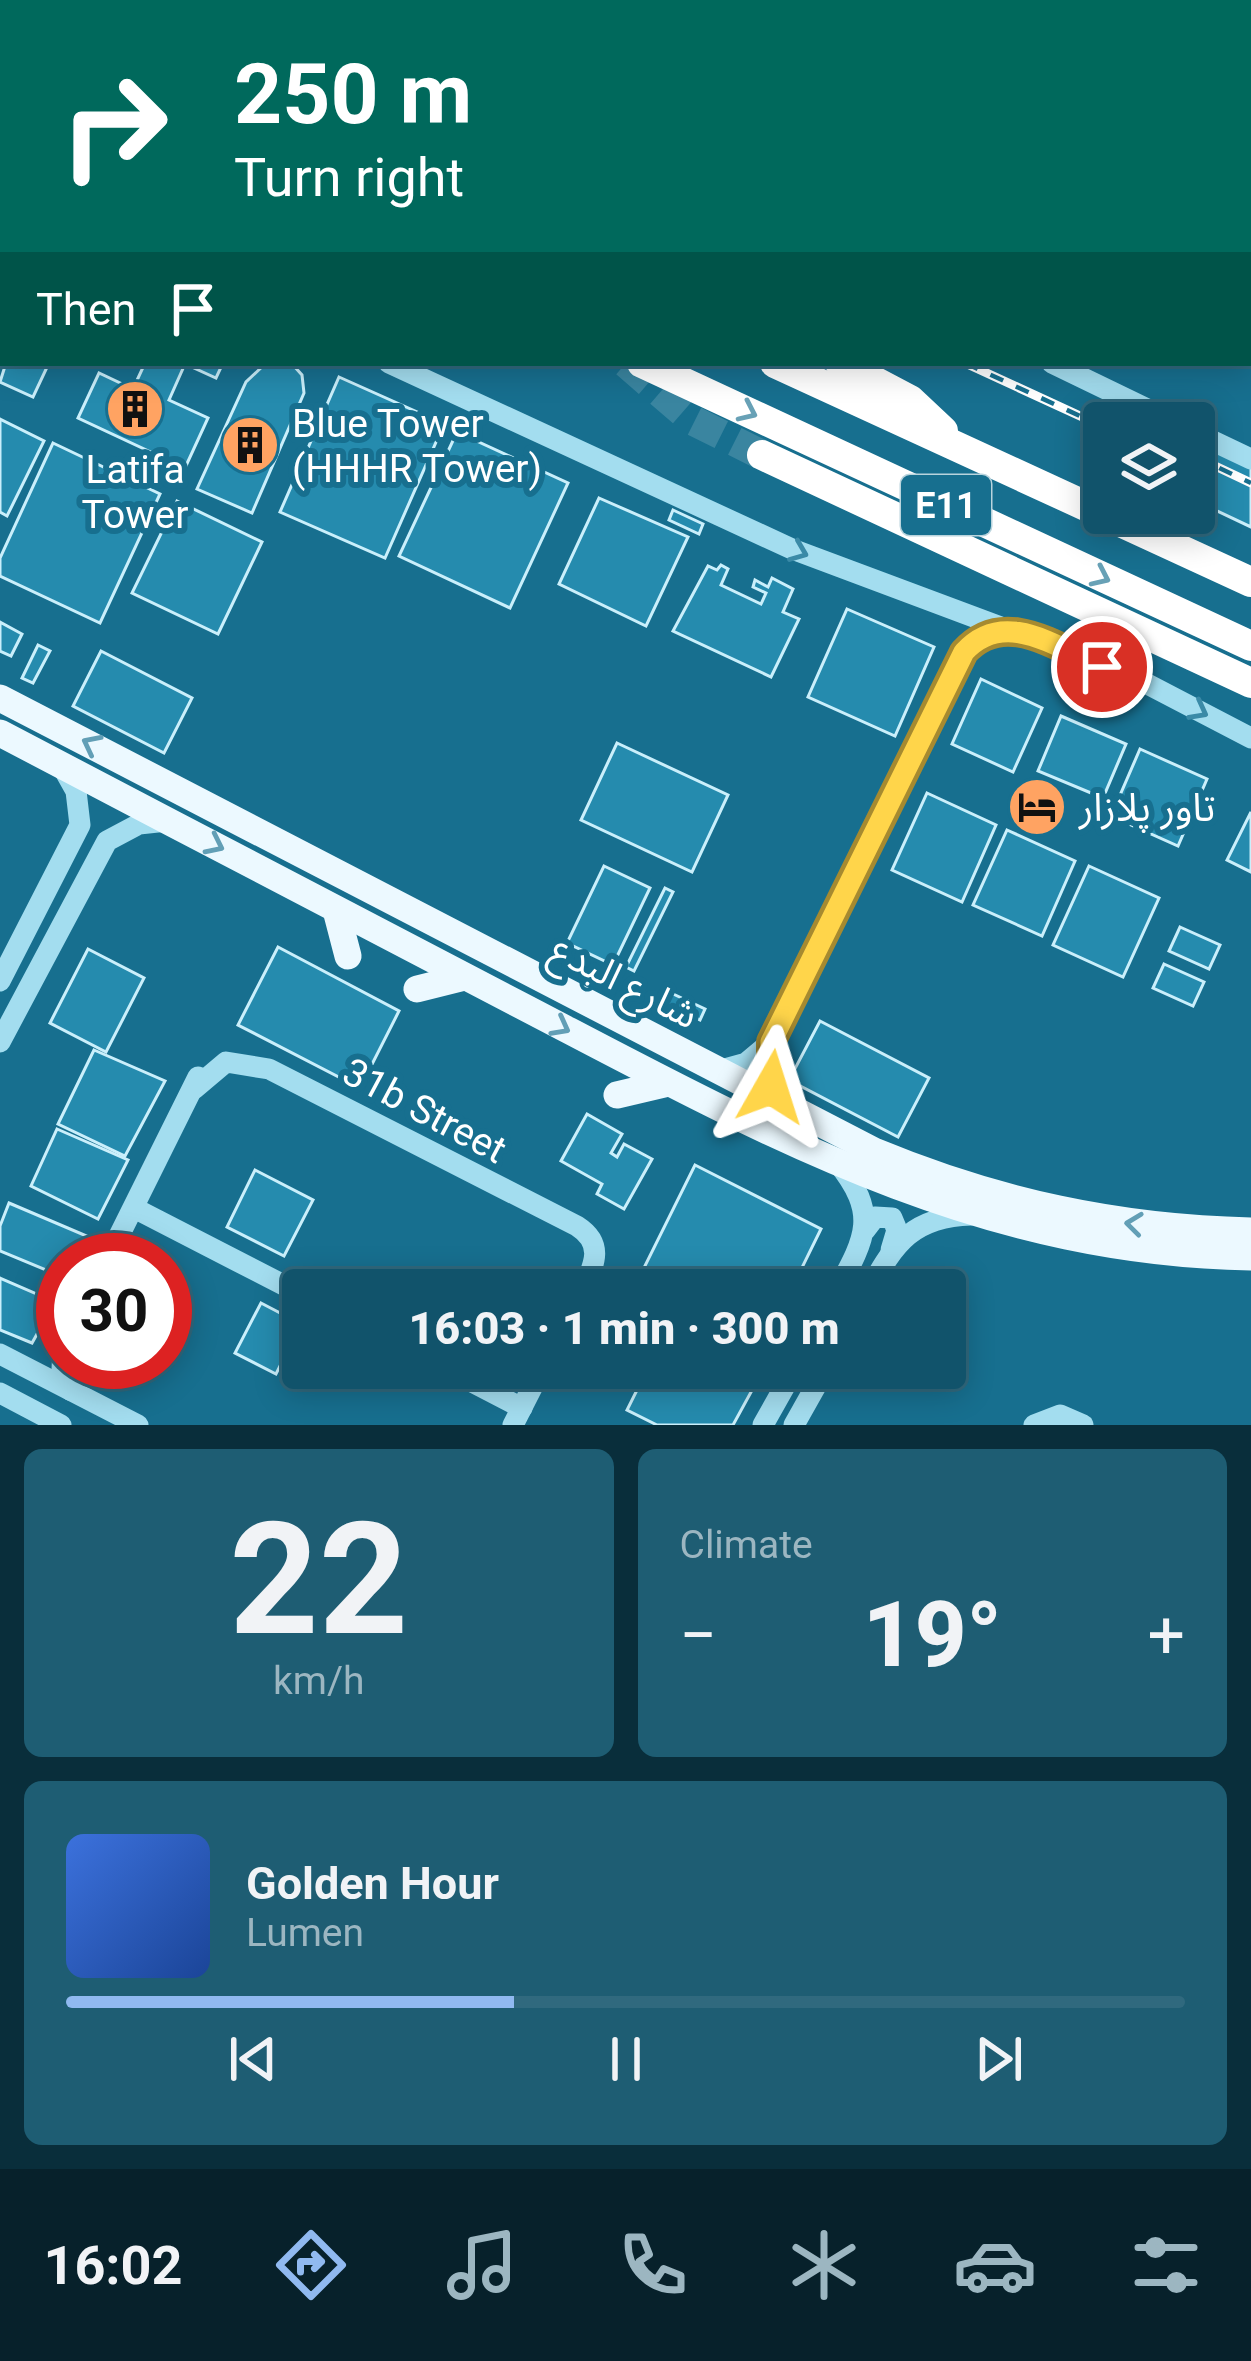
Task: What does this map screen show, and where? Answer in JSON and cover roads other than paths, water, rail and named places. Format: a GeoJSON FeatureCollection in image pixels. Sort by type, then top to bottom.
{"type":"FeatureCollection","features":[{"type":"Feature","properties":{"kind":"highway","name":"E11"},"geometry":{"type":"LineString","coordinates":[[648,366],[1251,646]]}},
{"type":"Feature","properties":{"kind":"highway","name":"E11"},"geometry":{"type":"LineString","coordinates":[[782,366],[1251,582]]}},
{"type":"Feature","properties":{"kind":"highway"},"geometry":{"type":"LineString","coordinates":[[846,366],[910,400],[953,445]]}},
{"type":"Feature","properties":{"kind":"highway"},"geometry":{"type":"LineString","coordinates":[[762,455],[1251,683]]}},
{"type":"Feature","properties":{"kind":"main road","name":"شارع البدع"},"geometry":{"type":"LineString","coordinates":[[0,698],[874,1151],[1004,1199],[1131,1224],[1251,1232]]}},
{"type":"Feature","properties":{"kind":"main road","name":"شارع البدع"},"geometry":{"type":"LineString","coordinates":[[0,733],[668,1083],[836,1162],[972,1215],[1117,1249],[1251,1257]]}},
{"type":"Feature","properties":{"kind":"main road"},"geometry":{"type":"LineString","coordinates":[[257,865],[267,853],[318,874],[328,869]]}},
{"type":"Feature","properties":{"kind":"main road"},"geometry":{"type":"LineString","coordinates":[[336,910],[348,956]]}},
{"type":"Feature","properties":{"kind":"main road"},"geometry":{"type":"LineString","coordinates":[[417,989],[465,977]]}},
{"type":"Feature","properties":{"kind":"main road"},"geometry":{"type":"LineString","coordinates":[[617,1095],[668,1083]]}},
{"type":"Feature","properties":{"kind":"street"},"geometry":{"type":"LineString","coordinates":[[395,366],[772,541],[1132,676],[1251,739]]}},
{"type":"Feature","properties":{"kind":"street"},"geometry":{"type":"LineString","coordinates":[[1058,366],[1133,402]]}},
{"type":"Feature","properties":{"kind":"street"},"geometry":{"type":"LineString","coordinates":[[1215,441],[1251,459]]}},
{"type":"Feature","properties":{"kind":"street"},"geometry":{"type":"LineString","coordinates":[[937,601],[956,623],[959,660]]}},
{"type":"Feature","properties":{"kind":"street"},"geometry":{"type":"LineString","coordinates":[[717,1071],[746,1063],[771,1042],[959,660],[986,634],[1013,629]]}},
{"type":"Feature","properties":{"kind":"street"},"geometry":{"type":"LineString","coordinates":[[0,981],[80,825],[76,791],[62,765]]}},
{"type":"Feature","properties":{"kind":"street"},"geometry":{"type":"LineString","coordinates":[[0,1042],[107,841],[107,829],[98,819],[80,825]]}},
{"type":"Feature","properties":{"kind":"street"},"geometry":{"type":"LineString","coordinates":[[107,841],[139,824],[167,821]]}},
{"type":"Feature","properties":{"kind":"street"},"geometry":{"type":"LineString","coordinates":[[771,1042],[774,1100]]}},
{"type":"Feature","properties":{"kind":"street","name":"31b Street"},"geometry":{"type":"LineString","coordinates":[[121,1233],[203,1064],[220,1051],[241,1051],[268,1070],[548,1215],[583,1247],[583,1269]]}},
{"type":"Feature","properties":{"kind":"street"},"geometry":{"type":"LineString","coordinates":[[836,1162],[858,1190],[865,1230]]}},
{"type":"Feature","properties":{"kind":"street"},"geometry":{"type":"LineString","coordinates":[[134,1208],[282,1284]]}},
{"type":"Feature","properties":{"kind":"street"},"geometry":{"type":"LineString","coordinates":[[891,1250],[925,1221],[972,1215]]}},
{"type":"Feature","properties":{"kind":"street"},"geometry":{"type":"LineString","coordinates":[[847,1269],[875,1216],[892,1218],[897,1230],[881,1269]]}},
{"type":"Feature","properties":{"kind":"street"},"geometry":{"type":"LineString","coordinates":[[0,1354],[138,1425]]}},
{"type":"Feature","properties":{"kind":"street"},"geometry":{"type":"LineString","coordinates":[[22,1365],[36,1359]]}},
{"type":"Feature","properties":{"kind":"street"},"geometry":{"type":"LineString","coordinates":[[476,1389],[517,1416],[531,1389]]}},
{"type":"Feature","properties":{"kind":"street"},"geometry":{"type":"LineString","coordinates":[[763,1425],[783,1389]]}},
{"type":"Feature","properties":{"kind":"street"},"geometry":{"type":"LineString","coordinates":[[794,1425],[814,1389]]}},
{"type":"Feature","properties":{"kind":"street"},"geometry":{"type":"LineString","coordinates":[[0,1394],[62,1425]]}},
{"type":"Feature","properties":{"kind":"street"},"geometry":{"type":"LineString","coordinates":[[1034,1425],[1060,1415],[1083,1425]]}},
{"type":"Feature","properties":{"kind":"street"},"geometry":{"type":"LineString","coordinates":[[1058,1425],[1072,1425]]}},
{"type":"Feature","properties":{"kind":"tunnel"},"geometry":{"type":"LineString","coordinates":[[629,366],[692,420],[762,455]]}},
{"type":"Feature","properties":{"kind":"railway"},"geometry":{"type":"LineString","coordinates":[[972,366],[1083,417]]}},
{"type":"Feature","properties":{"kind":"railway"},"geometry":{"type":"LineString","coordinates":[[1215,466],[1251,483]]}},
{"type":"Feature","properties":{"kind":"place","name":"Latifa Tower"},"geometry":{"type":"Point","coordinates":[135,409]}},
{"type":"Feature","properties":{"kind":"place","name":"Blue Tower (HHHR Tower)"},"geometry":{"type":"Point","coordinates":[250,445]}},
{"type":"Feature","properties":{"kind":"place","name":"تاور پلازار"},"geometry":{"type":"Point","coordinates":[1037,807]}}]}
